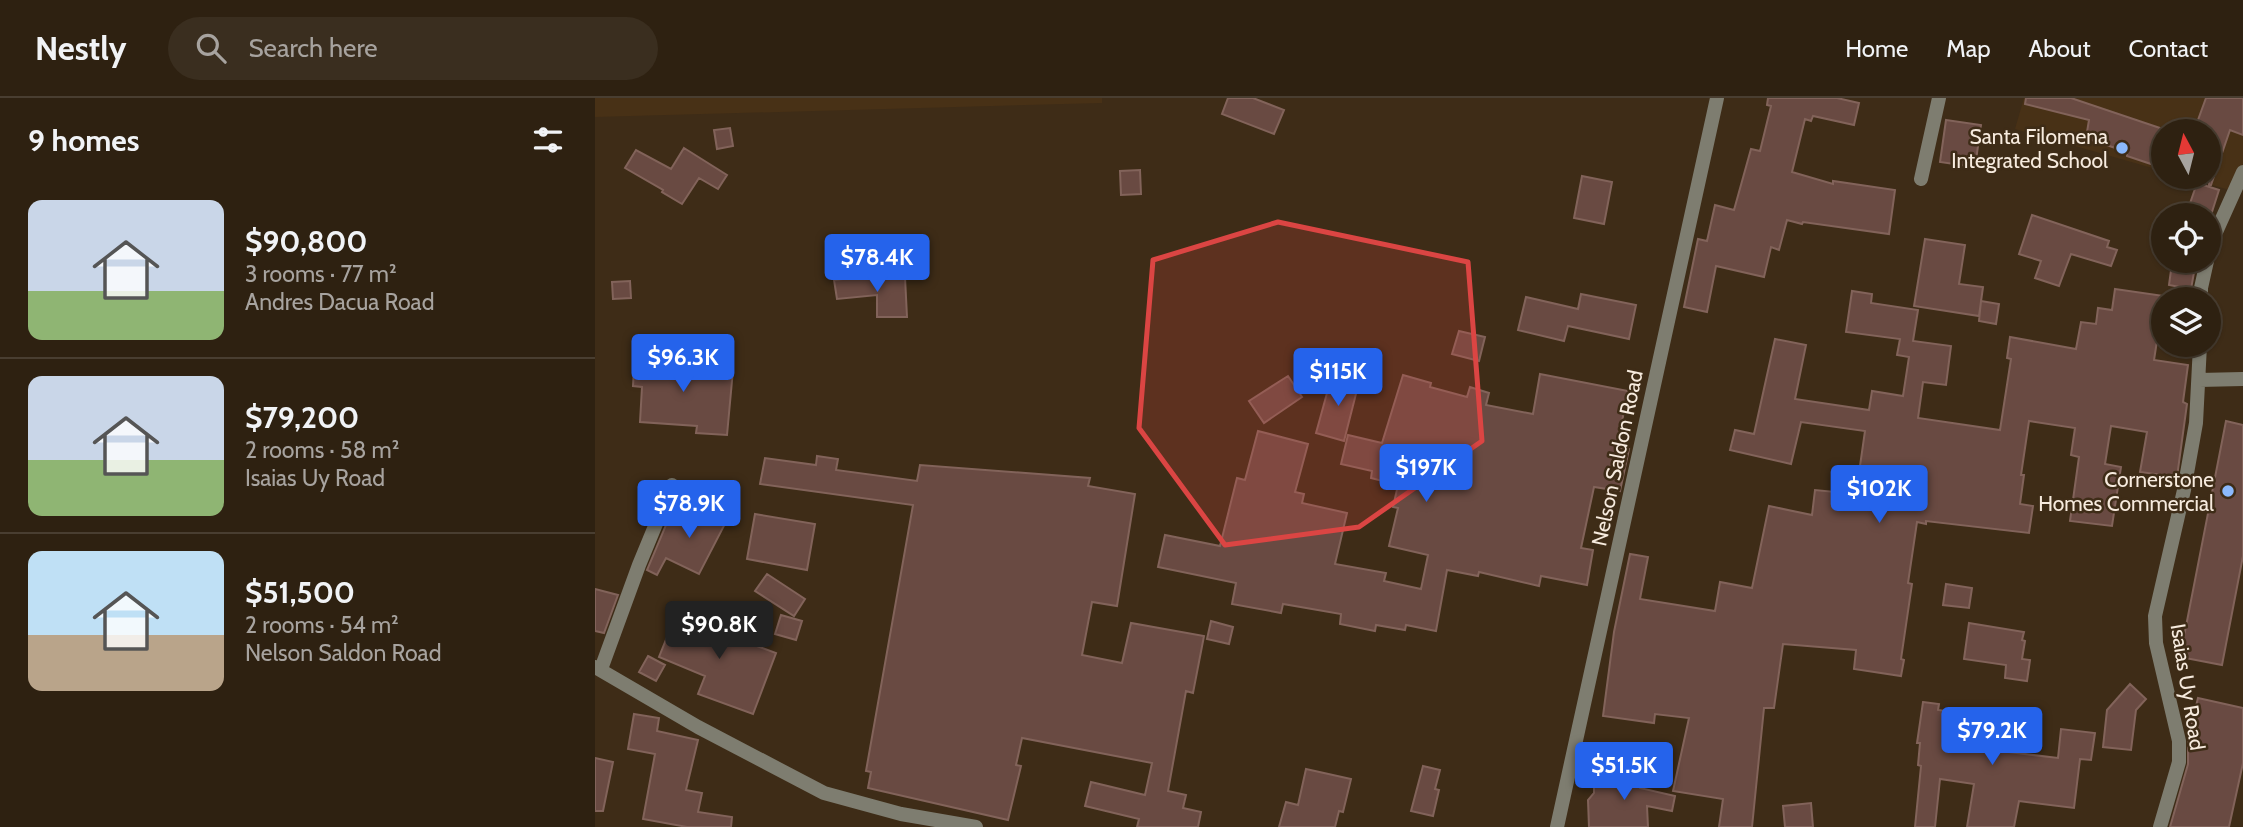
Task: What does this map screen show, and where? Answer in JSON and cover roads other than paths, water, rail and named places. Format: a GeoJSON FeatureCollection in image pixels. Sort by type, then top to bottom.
{"type":"FeatureCollection","features":[{"type":"Feature","properties":{"kind":"street","name":"Nelson Saldon Road"},"geometry":{"type":"LineString","coordinates":[[1557,827],[1717,98]]}},
{"type":"Feature","properties":{"kind":"street"},"geometry":{"type":"LineString","coordinates":[[1921,179],[1939,98]]}},
{"type":"Feature","properties":{"kind":"street"},"geometry":{"type":"LineString","coordinates":[[2221,221],[2243,172]]}},
{"type":"Feature","properties":{"kind":"street","name":"Isaias Uy Road"},"geometry":{"type":"LineString","coordinates":[[2160,827],[2179,762],[2179,741],[2156,643],[2155,616],[2184,490],[2196,423],[2200,357]]}},
{"type":"Feature","properties":{"kind":"street"},"geometry":{"type":"LineString","coordinates":[[2199,380],[2243,379]]}},
{"type":"Feature","properties":{"kind":"street"},"geometry":{"type":"LineString","coordinates":[[672,485],[598,668],[698,727],[824,793],[901,814],[976,827]]}},
{"type":"Feature","properties":{"kind":"place","name":"Santa Filomena Integrated School"},"geometry":{"type":"Point","coordinates":[2122,148]}},
{"type":"Feature","properties":{"kind":"place","name":"Cornerstone Homes Commercial"},"geometry":{"type":"Point","coordinates":[2228,491]}}]}
